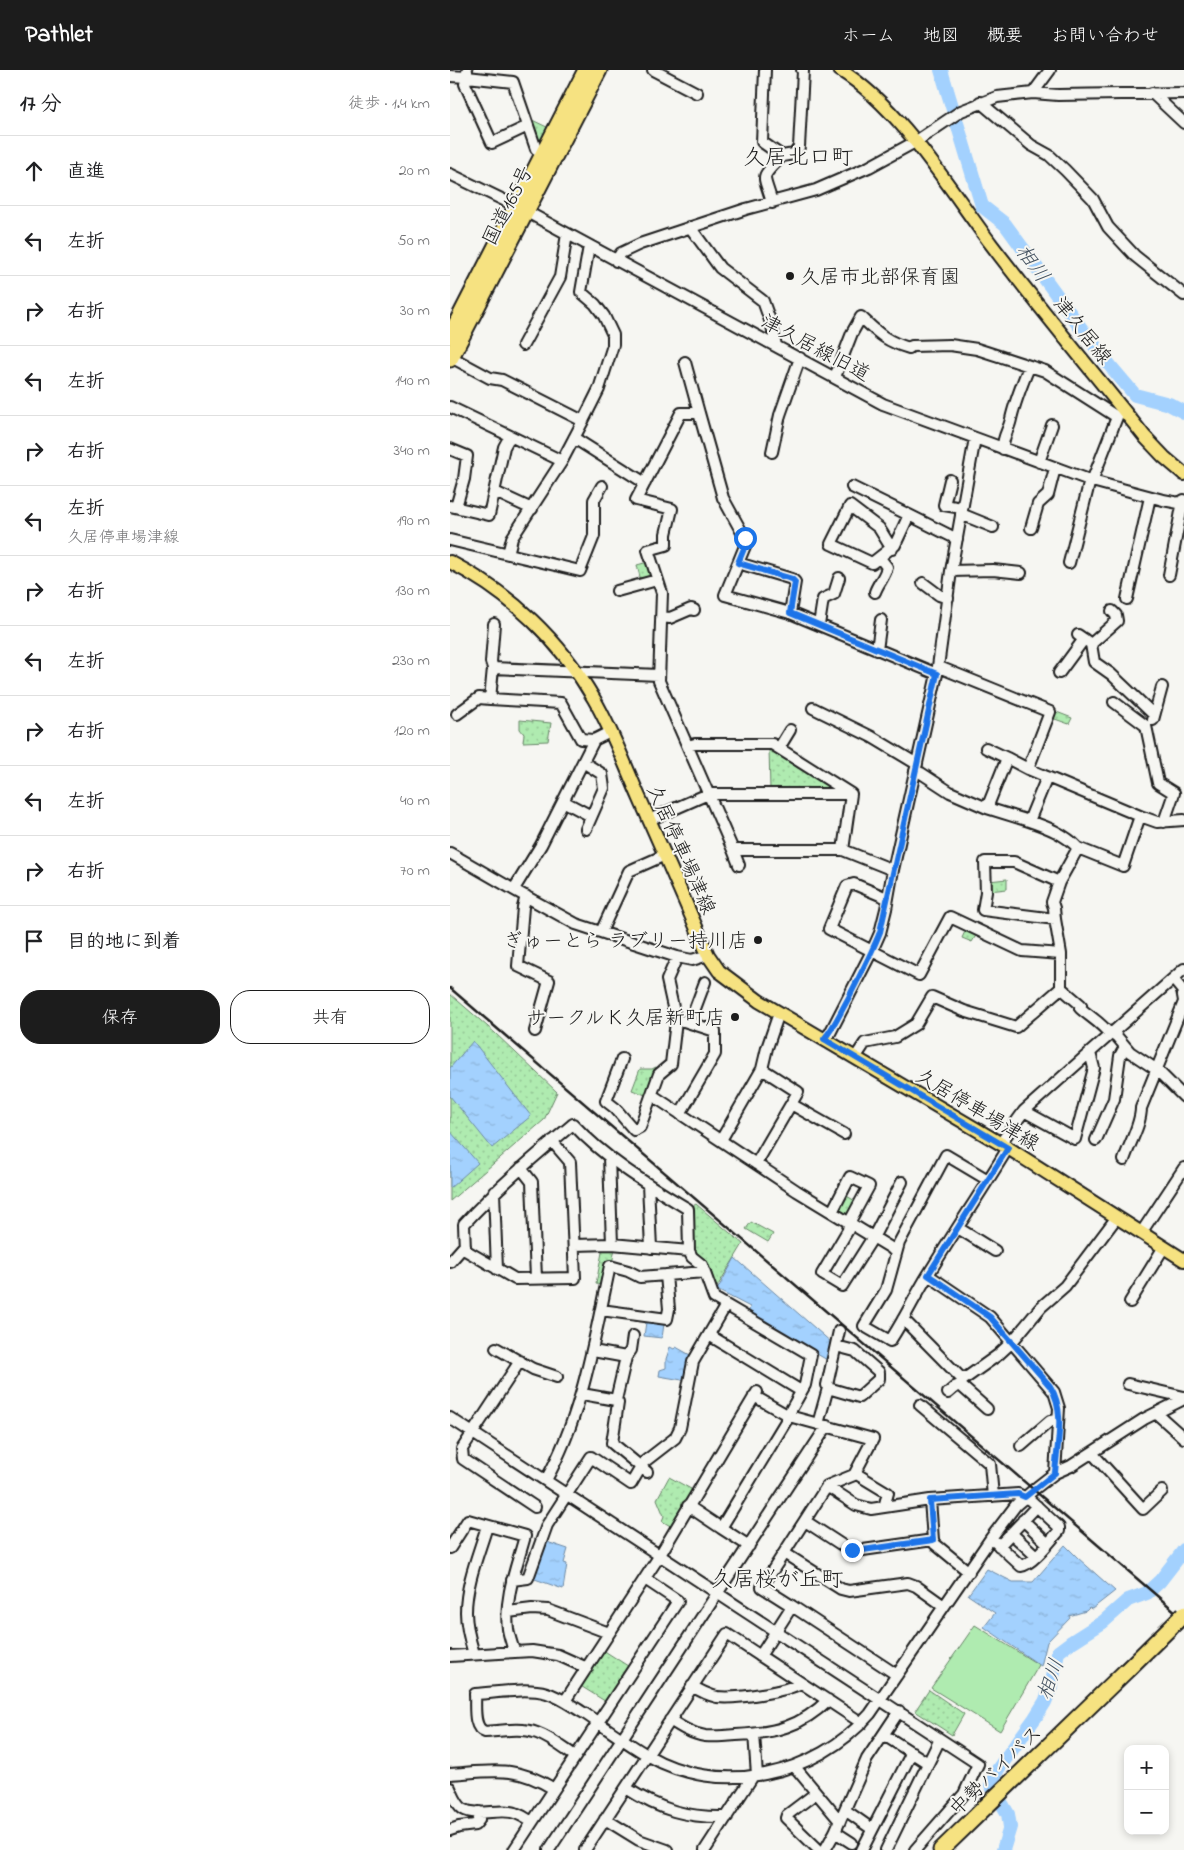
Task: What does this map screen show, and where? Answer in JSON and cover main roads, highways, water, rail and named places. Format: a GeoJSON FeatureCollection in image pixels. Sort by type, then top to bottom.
{"type":"FeatureCollection","features":[{"type":"Feature","properties":{"kind":"highway","name":"国道165号"},"geometry":{"type":"LineString","coordinates":[[450,358],[521,209],[543,153],[586,70]]}},
{"type":"Feature","properties":{"kind":"highway","name":"国道165号"},"geometry":{"type":"LineString","coordinates":[[450,336],[600,70]]}},
{"type":"Feature","properties":{"kind":"highway","name":"中勢バイパス"},"geometry":{"type":"LineString","coordinates":[[941,1850],[1184,1614]]}},
{"type":"Feature","properties":{"kind":"main road","name":"津久居線"},"geometry":{"type":"LineString","coordinates":[[840,70],[870,91],[914,142],[1121,414],[1184,474]]}},
{"type":"Feature","properties":{"kind":"main road","name":"久居停車場津線"},"geometry":{"type":"LineString","coordinates":[[450,562],[478,577],[523,611],[562,652],[576,672],[593,698],[610,732],[708,955],[719,970],[733,982],[779,1013],[1004,1146],[1184,1260]]}},
{"type":"Feature","properties":{"kind":"water"},"geometry":{"type":"Polygon","coordinates":[[[473,1041],[531,1116],[492,1148],[450,1096],[450,1068],[473,1041]]]}},
{"type":"Feature","properties":{"kind":"water"},"geometry":{"type":"Polygon","coordinates":[[[450,1131],[478,1163],[450,1188],[450,1131]]]}},
{"type":"Feature","properties":{"kind":"water"},"geometry":{"type":"Polygon","coordinates":[[[735,1258],[832,1343],[829,1361],[748,1314],[750,1307],[717,1290],[735,1258]]]}},
{"type":"Feature","properties":{"kind":"water"},"geometry":{"type":"Polygon","coordinates":[[[646,1322],[664,1324],[662,1338],[644,1336],[646,1322]]]}},
{"type":"Feature","properties":{"kind":"water"},"geometry":{"type":"Polygon","coordinates":[[[670,1347],[674,1349],[676,1347],[692,1356],[686,1376],[682,1380],[659,1376],[660,1370],[666,1368],[666,1359],[670,1347]]]}},
{"type":"Feature","properties":{"kind":"water"},"geometry":{"type":"Polygon","coordinates":[[[547,1542],[568,1549],[564,1563],[567,1564],[563,1589],[532,1578],[543,1547],[545,1548],[547,1542]]]}},
{"type":"Feature","properties":{"kind":"water"},"geometry":{"type":"Polygon","coordinates":[[[1065,1545],[1115,1591],[1092,1609],[1089,1608],[1086,1611],[1069,1616],[1070,1618],[1047,1642],[1041,1666],[984,1627],[995,1613],[968,1595],[987,1569],[1013,1582],[1033,1582],[1065,1545]]]}},
{"type":"Feature","properties":{"kind":"waterway","name":"相川"},"geometry":{"type":"LineString","coordinates":[[941,70],[982,206],[1005,224],[1080,327],[1135,395],[1169,404],[1184,412]]}},
{"type":"Feature","properties":{"kind":"waterway","name":"相川"},"geometry":{"type":"LineString","coordinates":[[1003,1850],[1010,1827],[1008,1814],[991,1785],[998,1769],[1045,1702],[1051,1687],[1058,1652],[1103,1622],[1128,1600],[1147,1593],[1160,1581],[1184,1550]]}},
{"type":"Feature","properties":{"kind":"railway"},"geometry":{"type":"LineString","coordinates":[[450,988],[1184,1619]]}},
{"type":"Feature","properties":{"kind":"place","name":"久居市北部保育園"},"geometry":{"type":"Point","coordinates":[790,276]}},
{"type":"Feature","properties":{"kind":"place","name":"ぎゅーとら ラブリー持川店"},"geometry":{"type":"Point","coordinates":[758,940]}},
{"type":"Feature","properties":{"kind":"place","name":"サークルＫ久居新町店"},"geometry":{"type":"Point","coordinates":[735,1017]}},
{"type":"Feature","properties":{"kind":"district","name":"久居北口町"},"geometry":{"type":"Point","coordinates":[798,156]}},
{"type":"Feature","properties":{"kind":"district","name":"久居桜が丘町"},"geometry":{"type":"Point","coordinates":[777,1578]}}]}
